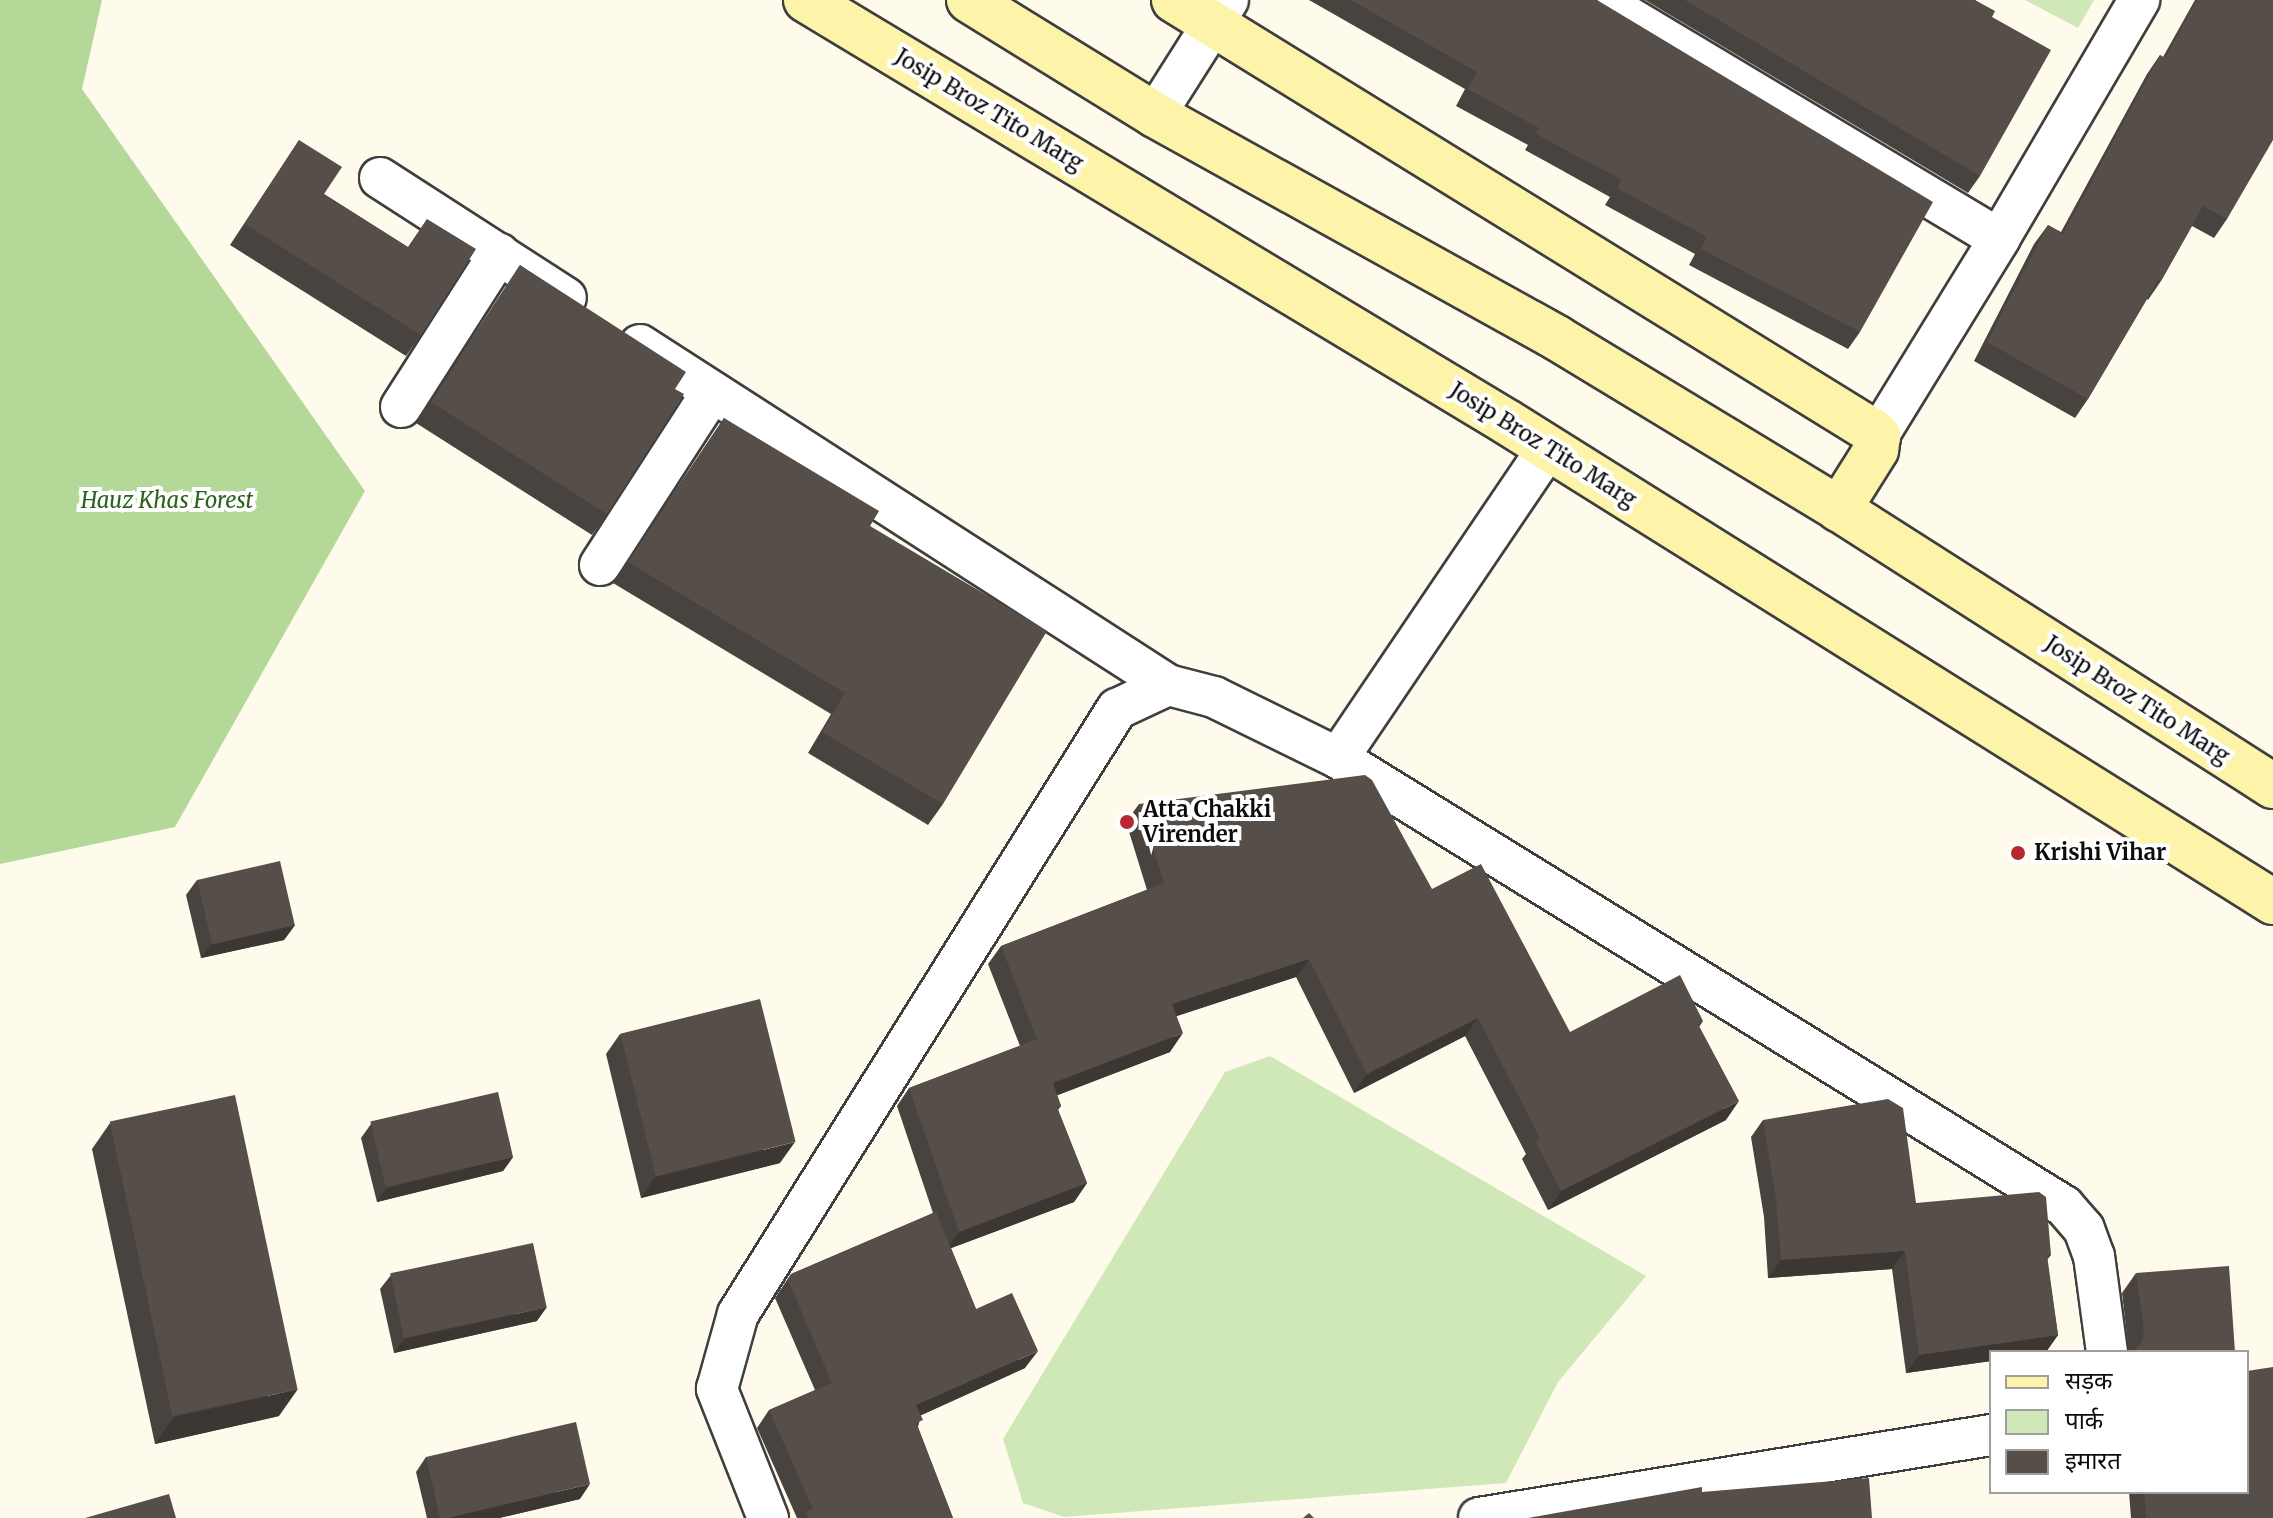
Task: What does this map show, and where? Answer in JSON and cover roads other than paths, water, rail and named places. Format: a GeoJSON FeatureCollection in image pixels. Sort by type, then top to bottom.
{"type":"FeatureCollection","features":[{"type":"Feature","properties":{"kind":"main road","name":"Josip Broz Tito Marg"},"geometry":{"type":"LineString","coordinates":[[806,0],[1548,448],[2273,902]]}},
{"type":"Feature","properties":{"kind":"main road","name":"Josip Broz Tito Marg"},"geometry":{"type":"LineString","coordinates":[[969,0],[1155,115],[1557,338],[1839,509],[2273,786]]}},
{"type":"Feature","properties":{"kind":"main road"},"geometry":{"type":"LineString","coordinates":[[1174,0],[1221,12],[1878,436],[1876,450],[1839,509]]}},
{"type":"Feature","properties":{"kind":"street"},"geometry":{"type":"LineString","coordinates":[[1600,0],[1999,239]]}},
{"type":"Feature","properties":{"kind":"street"},"geometry":{"type":"LineString","coordinates":[[1878,436],[1999,239],[2139,0]]}},
{"type":"Feature","properties":{"kind":"street"},"geometry":{"type":"LineString","coordinates":[[1155,115],[1221,12]]}},
{"type":"Feature","properties":{"kind":"street"},"geometry":{"type":"LineString","coordinates":[[380,178],[1168,685],[1214,697],[1338,758],[2064,1206],[2084,1229],[2094,1256],[2107,1350]]}},
{"type":"Feature","properties":{"kind":"street"},"geometry":{"type":"LineString","coordinates":[[401,407],[499,254]]}},
{"type":"Feature","properties":{"kind":"street"},"geometry":{"type":"LineString","coordinates":[[600,565],[712,392]]}},
{"type":"Feature","properties":{"kind":"street"},"geometry":{"type":"LineString","coordinates":[[1338,758],[1548,448]]}},
{"type":"Feature","properties":{"kind":"street"},"geometry":{"type":"LineString","coordinates":[[768,1518],[717,1389],[738,1314],[1117,709],[1168,685]]}},
{"type":"Feature","properties":{"kind":"street"},"geometry":{"type":"LineString","coordinates":[[1479,1518],[1989,1435]]}},
{"type":"Feature","properties":{"kind":"place","name":"Atta Chakki Virender"},"geometry":{"type":"Point","coordinates":[1127,822]}},
{"type":"Feature","properties":{"kind":"place","name":"Krishi Vihar"},"geometry":{"type":"Point","coordinates":[2018,853]}},
{"type":"Feature","properties":{"kind":"park label","name":"Hauz Khas Forest"},"geometry":{"type":"Point","coordinates":[167,501]}}]}
